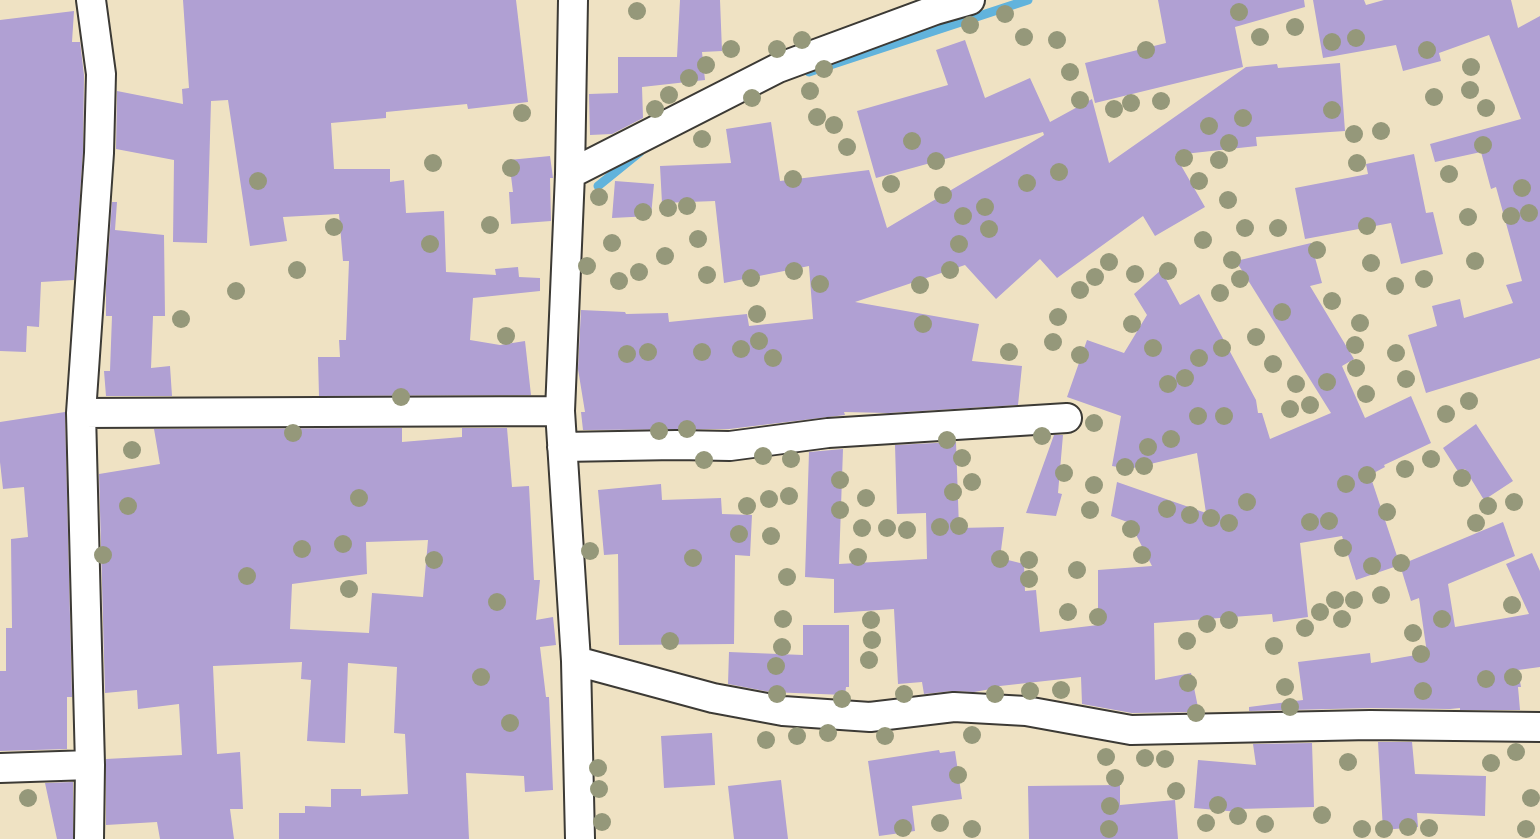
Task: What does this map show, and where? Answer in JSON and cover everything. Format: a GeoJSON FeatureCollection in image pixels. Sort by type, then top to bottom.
{"type":"FeatureCollection","features":[{"type":"Feature","properties":{"kind":"street"},"geometry":{"type":"LineString","coordinates":[[89,839],[90,765],[81,413],[99,142],[101,74],[91,0]]}},
{"type":"Feature","properties":{"kind":"street"},"geometry":{"type":"LineString","coordinates":[[573,0],[570,174],[560,411],[576,661],[580,839]]}},
{"type":"Feature","properties":{"kind":"street"},"geometry":{"type":"LineString","coordinates":[[570,174],[778,68],[935,10],[970,0]]}},
{"type":"Feature","properties":{"kind":"street"},"geometry":{"type":"LineString","coordinates":[[81,413],[560,411]]}},
{"type":"Feature","properties":{"kind":"street"},"geometry":{"type":"LineString","coordinates":[[562,447],[730,446],[828,433],[1067,418]]}},
{"type":"Feature","properties":{"kind":"street"},"geometry":{"type":"LineString","coordinates":[[576,661],[713,698],[794,712],[870,717],[954,707],[978,708],[1026,711],[1131,730],[1370,725],[1540,727]]}},
{"type":"Feature","properties":{"kind":"street"},"geometry":{"type":"LineString","coordinates":[[0,768],[90,765]]}},
{"type":"Feature","properties":{"kind":"building"},"geometry":{"type":"Polygon","coordinates":[[[183,0],[516,0],[528,102],[468,109],[467,104],[386,112],[386,118],[331,123],[334,169],[390,169],[390,182],[404,180],[406,213],[444,211],[446,272],[496,275],[495,269],[518,267],[519,277],[540,278],[540,291],[473,298],[470,340],[500,345],[525,341],[531,395],[319,396],[318,357],[340,357],[339,340],[346,340],[349,261],[343,261],[339,214],[283,217],[287,241],[250,246],[228,100],[211,101],[207,243],[173,242],[174,160],[116,149],[117,91],[183,104],[182,89],[189,88],[183,0]]]}},
{"type":"Feature","properties":{"kind":"building"},"geometry":{"type":"Polygon","coordinates":[[[680,0],[720,0],[722,51],[702,52],[705,80],[642,87],[643,118],[612,134],[590,135],[589,94],[618,93],[618,57],[677,57],[680,0]]]}},
{"type":"Feature","properties":{"kind":"building"},"geometry":{"type":"Polygon","coordinates":[[[1158,0],[1304,0],[1305,7],[1235,27],[1243,67],[1095,103],[1085,63],[1166,43],[1158,0]]]}},
{"type":"Feature","properties":{"kind":"building"},"geometry":{"type":"Polygon","coordinates":[[[1313,0],[1364,0],[1366,5],[1384,0],[1511,0],[1518,28],[1540,16],[1540,358],[1426,393],[1408,335],[1437,326],[1432,306],[1460,299],[1464,318],[1513,303],[1506,285],[1522,281],[1496,187],[1491,189],[1481,152],[1435,162],[1430,144],[1521,119],[1489,35],[1439,53],[1441,61],[1403,71],[1396,45],[1323,58],[1313,0]]]}},
{"type":"Feature","properties":{"kind":"building"},"geometry":{"type":"Polygon","coordinates":[[[74,11],[72,42],[80,42],[84,75],[83,152],[74,280],[41,282],[39,327],[27,326],[26,352],[0,351],[0,20],[74,11]]]}},
{"type":"Feature","properties":{"kind":"building"},"geometry":{"type":"Polygon","coordinates":[[[965,40],[985,98],[1030,78],[1050,122],[1092,99],[1109,163],[1246,67],[1277,64],[1278,68],[1340,63],[1345,131],[1256,137],[1257,146],[1175,155],[1205,207],[1155,236],[1143,216],[1057,278],[1040,259],[996,299],[965,265],[855,302],[979,324],[972,361],[1022,366],[1018,405],[888,413],[844,412],[845,415],[729,429],[583,430],[581,412],[585,412],[578,369],[581,310],[625,312],[626,314],[668,313],[669,322],[747,314],[749,326],[813,319],[809,266],[724,283],[715,201],[662,203],[660,166],[731,163],[726,129],[771,122],[780,181],[869,170],[887,228],[1044,135],[1043,132],[876,178],[857,111],[948,85],[936,50],[965,40]]]}},
{"type":"Feature","properties":{"kind":"building"},"geometry":{"type":"Polygon","coordinates":[[[1414,154],[1426,213],[1433,212],[1443,254],[1401,264],[1391,223],[1305,239],[1295,188],[1368,174],[1366,164],[1414,154]]]}},
{"type":"Feature","properties":{"kind":"building"},"geometry":{"type":"Polygon","coordinates":[[[550,156],[553,178],[550,178],[551,221],[511,224],[509,192],[513,192],[509,160],[550,156]]]}},
{"type":"Feature","properties":{"kind":"building"},"geometry":{"type":"Polygon","coordinates":[[[615,181],[654,184],[651,216],[612,218],[615,181]]]}},
{"type":"Feature","properties":{"kind":"building"},"geometry":{"type":"Polygon","coordinates":[[[112,202],[117,202],[115,230],[164,235],[165,316],[153,316],[151,368],[170,366],[172,396],[106,396],[104,371],[110,371],[112,316],[106,316],[106,286],[112,202]]]}},
{"type":"Feature","properties":{"kind":"building"},"geometry":{"type":"Polygon","coordinates":[[[1311,243],[1322,283],[1310,286],[1354,359],[1342,366],[1365,418],[1411,396],[1431,443],[1384,465],[1385,467],[1370,475],[1400,565],[1356,580],[1342,536],[1300,543],[1308,617],[1273,622],[1272,614],[1154,623],[1155,680],[1191,673],[1199,712],[1132,713],[1082,704],[1081,677],[991,687],[991,689],[974,692],[952,691],[924,694],[922,682],[898,684],[894,609],[834,613],[834,579],[805,577],[809,452],[843,449],[839,564],[927,559],[926,513],[897,514],[895,445],[956,442],[959,528],[1004,527],[1000,558],[1024,564],[1025,591],[1036,590],[1040,632],[1098,625],[1098,570],[1152,566],[1130,523],[1111,516],[1117,482],[1206,513],[1197,453],[1129,469],[1112,466],[1121,416],[1067,397],[1087,340],[1124,353],[1147,315],[1134,294],[1161,270],[1180,305],[1199,294],[1256,400],[1258,413],[1262,413],[1270,439],[1331,413],[1236,261],[1311,243]]]}},
{"type":"Feature","properties":{"kind":"building"},"geometry":{"type":"Polygon","coordinates":[[[65,412],[72,697],[67,697],[67,749],[0,751],[0,671],[6,671],[6,628],[12,628],[11,539],[28,537],[24,487],[3,489],[0,422],[65,412]]]}},
{"type":"Feature","properties":{"kind":"building"},"geometry":{"type":"Polygon","coordinates":[[[1476,424],[1513,481],[1484,500],[1465,469],[1459,473],[1443,448],[1476,424]]]}},
{"type":"Feature","properties":{"kind":"building"},"geometry":{"type":"Polygon","coordinates":[[[402,428],[402,442],[462,437],[462,428],[507,428],[512,487],[529,486],[534,580],[540,580],[536,620],[553,617],[556,645],[540,647],[546,697],[549,697],[553,790],[525,792],[524,776],[466,773],[469,839],[279,839],[279,813],[305,813],[305,806],[331,807],[331,789],[361,789],[361,796],[408,794],[405,734],[394,733],[397,667],[348,663],[345,743],[307,741],[311,680],[301,679],[302,662],[213,666],[217,754],[240,752],[243,809],[230,809],[234,839],[160,839],[157,822],[106,825],[106,759],[182,755],[179,704],[138,709],[137,690],[105,693],[99,474],[160,464],[154,429],[402,428]],[[428,540],[366,542],[367,574],[292,584],[290,629],[369,633],[372,593],[423,597],[428,540]]]}},
{"type":"Feature","properties":{"kind":"building"},"geometry":{"type":"Polygon","coordinates":[[[1054,435],[1063,435],[1058,493],[1062,494],[1056,516],[1026,513],[1054,435]]]}},
{"type":"Feature","properties":{"kind":"building"},"geometry":{"type":"Polygon","coordinates":[[[661,484],[662,500],[721,498],[722,514],[752,515],[750,556],[735,555],[734,644],[619,645],[618,554],[604,555],[598,490],[661,484]]]}},
{"type":"Feature","properties":{"kind":"building"},"geometry":{"type":"Polygon","coordinates":[[[1503,522],[1515,556],[1448,584],[1455,627],[1529,614],[1506,564],[1532,553],[1540,571],[1540,667],[1518,670],[1521,687],[1518,687],[1520,710],[1370,708],[1249,711],[1249,707],[1303,700],[1298,662],[1370,653],[1371,663],[1427,653],[1419,598],[1411,601],[1400,565],[1503,522]]]}},
{"type":"Feature","properties":{"kind":"building"},"geometry":{"type":"Polygon","coordinates":[[[803,625],[849,625],[849,687],[846,687],[845,695],[770,692],[728,684],[729,652],[803,655],[803,625]]]}},
{"type":"Feature","properties":{"kind":"building"},"geometry":{"type":"Polygon","coordinates":[[[712,733],[715,785],[664,788],[661,736],[712,733]]]}},
{"type":"Feature","properties":{"kind":"building"},"geometry":{"type":"Polygon","coordinates":[[[1378,742],[1412,742],[1415,774],[1486,776],[1485,816],[1417,813],[1418,827],[1383,830],[1378,742]]]}},
{"type":"Feature","properties":{"kind":"building"},"geometry":{"type":"Polygon","coordinates":[[[1312,743],[1314,807],[1239,809],[1239,812],[1194,808],[1198,760],[1256,765],[1253,744],[1312,743]]]}},
{"type":"Feature","properties":{"kind":"building"},"geometry":{"type":"Polygon","coordinates":[[[939,750],[940,753],[955,751],[962,799],[912,806],[915,831],[879,836],[868,761],[939,750]]]}},
{"type":"Feature","properties":{"kind":"building"},"geometry":{"type":"Polygon","coordinates":[[[781,780],[788,839],[734,839],[728,786],[781,780]]]}},
{"type":"Feature","properties":{"kind":"building"},"geometry":{"type":"Polygon","coordinates":[[[73,782],[73,839],[57,839],[45,783],[73,782]]]}},
{"type":"Feature","properties":{"kind":"building"},"geometry":{"type":"Polygon","coordinates":[[[1120,785],[1120,805],[1175,800],[1178,839],[1029,839],[1028,786],[1120,785]]]}},
{"type":"Feature","properties":{"kind":"waterway"},"geometry":{"type":"LineString","coordinates":[[809,72],[1028,0]]}},
{"type":"Feature","properties":{"kind":"waterway"},"geometry":{"type":"LineString","coordinates":[[598,186],[640,152]]}}]}
